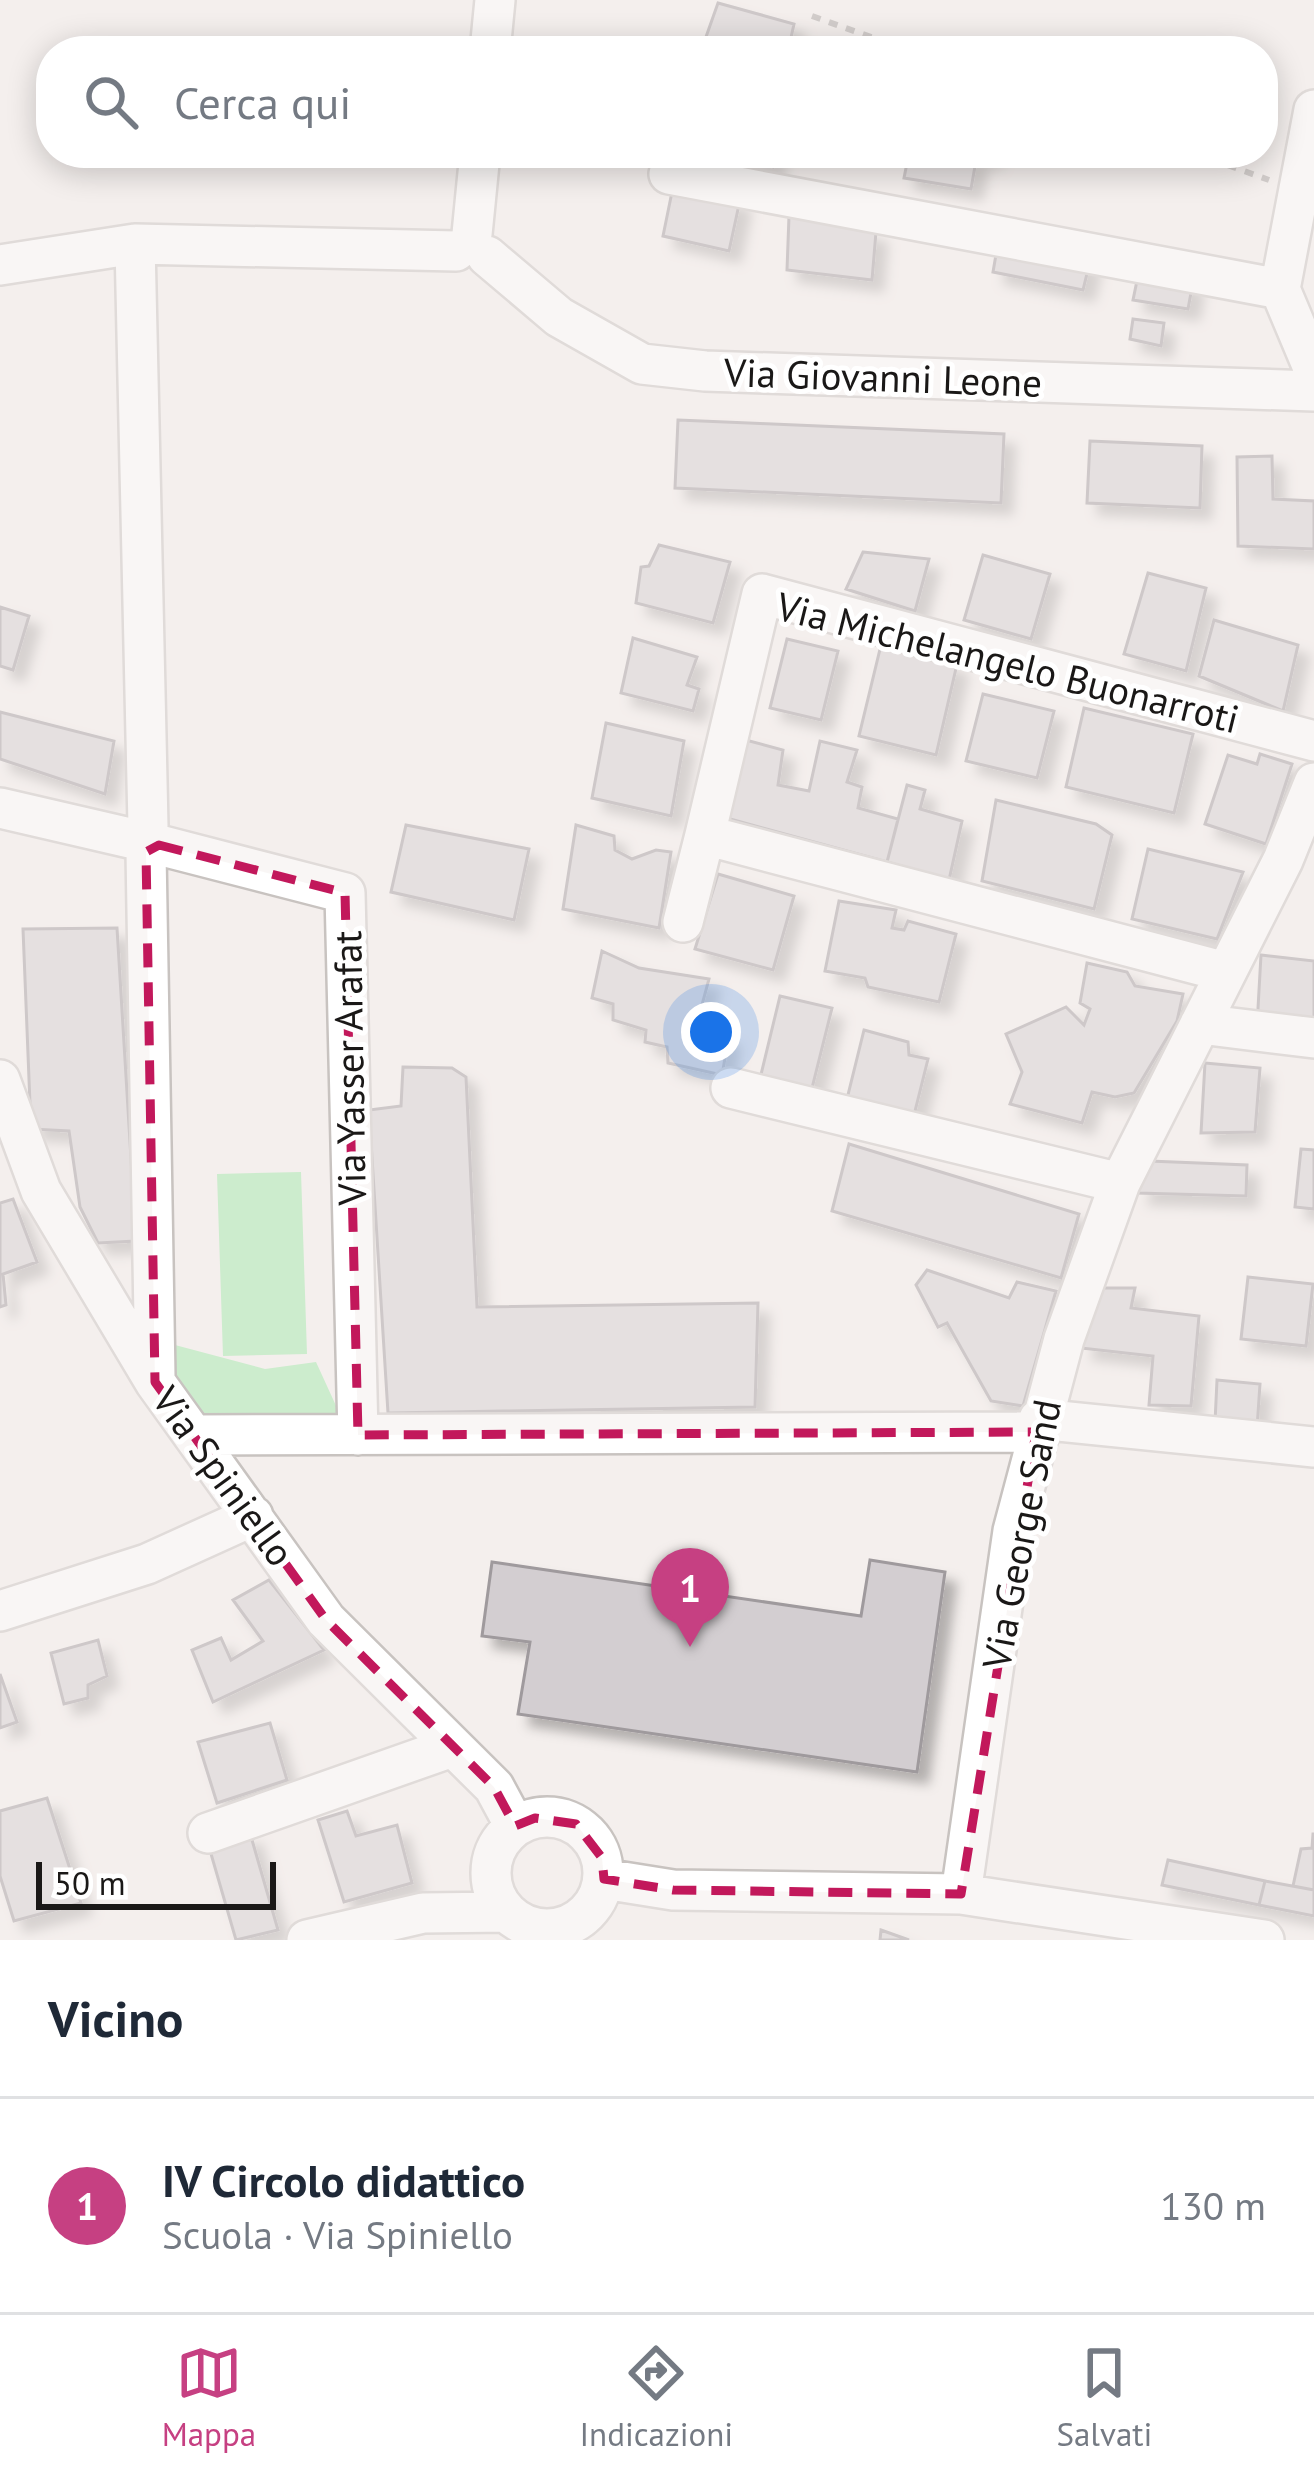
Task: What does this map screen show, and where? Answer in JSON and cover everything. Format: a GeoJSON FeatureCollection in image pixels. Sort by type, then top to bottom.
{"type":"FeatureCollection","features":[{"type":"Feature","properties":{"kind":"street"},"geometry":{"type":"LineString","coordinates":[[491,36],[495,0]]}},
{"type":"Feature","properties":{"kind":"street"},"geometry":{"type":"LineString","coordinates":[[1314,110],[1295,189],[1280,289],[1314,370]]}},
{"type":"Feature","properties":{"kind":"street"},"geometry":{"type":"LineString","coordinates":[[0,265],[135,244],[471,247],[479,168]]}},
{"type":"Feature","properties":{"kind":"street"},"geometry":{"type":"LineString","coordinates":[[669,174],[1280,289]]}},
{"type":"Feature","properties":{"kind":"street"},"geometry":{"type":"LineString","coordinates":[[135,244],[155,1382]]}},
{"type":"Feature","properties":{"kind":"street","name":"Via Giovanni Leone"},"geometry":{"type":"LineString","coordinates":[[471,247],[559,317],[642,364],[705,371],[1314,391]]}},
{"type":"Feature","properties":{"kind":"street","name":"Via Michelangelo Buonarroti"},"geometry":{"type":"LineString","coordinates":[[705,835],[762,594],[1314,741]]}},
{"type":"Feature","properties":{"kind":"street","name":"Via George Sand"},"geometry":{"type":"LineString","coordinates":[[961,1894],[1013,1531],[1037,1425],[1120,1183],[1314,783]]}},
{"type":"Feature","properties":{"kind":"street"},"geometry":{"type":"LineString","coordinates":[[0,808],[147,840]]}},
{"type":"Feature","properties":{"kind":"street"},"geometry":{"type":"LineString","coordinates":[[683,922],[705,835],[1226,972]]}},
{"type":"Feature","properties":{"kind":"street","name":"Via Yasser Arafat"},"geometry":{"type":"LineString","coordinates":[[147,840],[345,893],[358,1435]]}},
{"type":"Feature","properties":{"kind":"street"},"geometry":{"type":"LineString","coordinates":[[1200,1024],[1314,1038]]}},
{"type":"Feature","properties":{"kind":"street","name":"Via Spiniello"},"geometry":{"type":"LineString","coordinates":[[0,1080],[40,1191],[155,1382],[326,1620],[494,1787],[514,1826]]}},
{"type":"Feature","properties":{"kind":"street"},"geometry":{"type":"LineString","coordinates":[[730,1088],[1120,1183]]}},
{"type":"Feature","properties":{"kind":"street"},"geometry":{"type":"LineString","coordinates":[[196,1435],[1037,1425],[1314,1447]]}},
{"type":"Feature","properties":{"kind":"street"},"geometry":{"type":"LineString","coordinates":[[0,1611],[147,1564],[253,1516]]}},
{"type":"Feature","properties":{"kind":"street"},"geometry":{"type":"LineString","coordinates":[[208,1833],[452,1748]]}},
{"type":"Feature","properties":{"kind":"street"},"geometry":{"type":"LineString","coordinates":[[556,1817],[576,1824],[592,1838],[604,1879],[598,1900],[566,1927],[523,1925],[506,1912],[490,1877],[492,1857],[514,1826],[556,1817]]}},
{"type":"Feature","properties":{"kind":"street"},"geometry":{"type":"LineString","coordinates":[[604,1879],[673,1890],[961,1894],[1264,1940]]}},
{"type":"Feature","properties":{"kind":"street"},"geometry":{"type":"LineString","coordinates":[[307,1940],[423,1913],[506,1912]]}},
{"type":"Feature","properties":{"kind":"path"},"geometry":{"type":"LineString","coordinates":[[812,16],[868,36]]}},
{"type":"Feature","properties":{"kind":"path"},"geometry":{"type":"LineString","coordinates":[[1236,168],[1295,189]]}},
{"type":"Feature","properties":{"kind":"highlighted area"},"geometry":{"type":"Polygon","coordinates":[[[159,845],[345,893],[358,1435],[1036,1432],[961,1894],[673,1890],[604,1879],[602,1858],[576,1824],[535,1818],[515,1826],[494,1787],[326,1620],[155,1382],[146,852],[159,845]]]}},
{"type":"Feature","properties":{"kind":"green space"},"geometry":{"type":"Polygon","coordinates":[[[301,1172],[307,1354],[223,1356],[217,1174],[301,1172]]]}},
{"type":"Feature","properties":{"kind":"green space"},"geometry":{"type":"Polygon","coordinates":[[[175,1345],[265,1369],[316,1362],[343,1421],[199,1425],[173,1371],[175,1345]]]}},
{"type":"Feature","properties":{"kind":"building"},"geometry":{"type":"Polygon","coordinates":[[[718,3],[794,24],[791,36],[706,36],[718,3]]]}},
{"type":"Feature","properties":{"kind":"building"},"geometry":{"type":"Polygon","coordinates":[[[906,168],[975,168],[971,189],[904,178],[906,168]]]}},
{"type":"Feature","properties":{"kind":"building"},"geometry":{"type":"Polygon","coordinates":[[[673,187],[740,200],[729,251],[663,236],[673,187]]]}},
{"type":"Feature","properties":{"kind":"building"},"geometry":{"type":"Polygon","coordinates":[[[789,216],[876,232],[872,280],[787,270],[789,216]]]}},
{"type":"Feature","properties":{"kind":"building"},"geometry":{"type":"Polygon","coordinates":[[[998,243],[1090,261],[1083,290],[993,272],[998,243]]]}},
{"type":"Feature","properties":{"kind":"building"},"geometry":{"type":"Polygon","coordinates":[[[1139,271],[1193,282],[1188,309],[1133,300],[1139,271]]]}},
{"type":"Feature","properties":{"kind":"building"},"geometry":{"type":"Polygon","coordinates":[[[1133,319],[1164,323],[1161,346],[1130,339],[1133,319]]]}},
{"type":"Feature","properties":{"kind":"building"},"geometry":{"type":"Polygon","coordinates":[[[678,420],[1004,434],[1001,503],[675,488],[678,420]]]}},
{"type":"Feature","properties":{"kind":"building"},"geometry":{"type":"Polygon","coordinates":[[[1090,441],[1202,446],[1200,508],[1087,503],[1090,441]]]}},
{"type":"Feature","properties":{"kind":"building"},"geometry":{"type":"Polygon","coordinates":[[[1272,456],[1273,499],[1314,501],[1314,549],[1238,546],[1237,457],[1272,456]]]}},
{"type":"Feature","properties":{"kind":"building"},"geometry":{"type":"Polygon","coordinates":[[[659,545],[730,562],[713,623],[636,603],[641,567],[649,566],[659,545]]]}},
{"type":"Feature","properties":{"kind":"building"},"geometry":{"type":"Polygon","coordinates":[[[863,552],[929,559],[915,611],[846,589],[863,552]]]}},
{"type":"Feature","properties":{"kind":"building"},"geometry":{"type":"Polygon","coordinates":[[[983,555],[1050,574],[1031,639],[964,620],[983,555]]]}},
{"type":"Feature","properties":{"kind":"building"},"geometry":{"type":"Polygon","coordinates":[[[1148,573],[1206,588],[1186,671],[1124,654],[1148,573]]]}},
{"type":"Feature","properties":{"kind":"building"},"geometry":{"type":"Polygon","coordinates":[[[0,607],[29,616],[13,670],[0,666],[0,607]]]}},
{"type":"Feature","properties":{"kind":"building"},"geometry":{"type":"Polygon","coordinates":[[[1214,620],[1298,645],[1283,711],[1199,676],[1214,620]]]}},
{"type":"Feature","properties":{"kind":"building"},"geometry":{"type":"Polygon","coordinates":[[[633,638],[697,657],[687,685],[699,689],[693,711],[621,693],[633,638]]]}},
{"type":"Feature","properties":{"kind":"building"},"geometry":{"type":"Polygon","coordinates":[[[787,639],[838,651],[821,720],[770,708],[787,639]]]}},
{"type":"Feature","properties":{"kind":"building"},"geometry":{"type":"Polygon","coordinates":[[[881,645],[957,664],[936,755],[859,736],[881,645]]]}},
{"type":"Feature","properties":{"kind":"building"},"geometry":{"type":"Polygon","coordinates":[[[983,694],[1054,711],[1037,778],[966,761],[983,694]]]}},
{"type":"Feature","properties":{"kind":"building"},"geometry":{"type":"Polygon","coordinates":[[[1084,708],[1193,734],[1174,813],[1066,787],[1084,708]]]}},
{"type":"Feature","properties":{"kind":"building"},"geometry":{"type":"Polygon","coordinates":[[[0,712],[114,741],[105,794],[0,759],[0,712]]]}},
{"type":"Feature","properties":{"kind":"building"},"geometry":{"type":"Polygon","coordinates":[[[606,723],[684,741],[671,816],[592,798],[606,723]]]}},
{"type":"Feature","properties":{"kind":"building"},"geometry":{"type":"Polygon","coordinates":[[[742,739],[783,750],[778,785],[809,791],[820,741],[857,750],[847,782],[862,787],[858,808],[898,819],[887,862],[723,817],[742,739]]]}},
{"type":"Feature","properties":{"kind":"building"},"geometry":{"type":"Polygon","coordinates":[[[1260,754],[1292,764],[1266,844],[1205,824],[1228,755],[1257,764],[1260,754]]]}},
{"type":"Feature","properties":{"kind":"building"},"geometry":{"type":"Polygon","coordinates":[[[907,785],[925,790],[920,809],[962,821],[949,880],[887,862],[907,785]]]}},
{"type":"Feature","properties":{"kind":"building"},"geometry":{"type":"Polygon","coordinates":[[[996,800],[1096,824],[1112,835],[1094,909],[982,881],[996,800]]]}},
{"type":"Feature","properties":{"kind":"building"},"geometry":{"type":"Polygon","coordinates":[[[406,825],[529,849],[514,920],[391,892],[406,825]]]}},
{"type":"Feature","properties":{"kind":"building"},"geometry":{"type":"Polygon","coordinates":[[[576,825],[614,836],[615,850],[632,859],[656,850],[671,852],[659,928],[563,909],[576,825]]]}},
{"type":"Feature","properties":{"kind":"building"},"geometry":{"type":"Polygon","coordinates":[[[1148,849],[1243,872],[1217,939],[1132,919],[1148,849]]]}},
{"type":"Feature","properties":{"kind":"building"},"geometry":{"type":"Polygon","coordinates":[[[718,874],[794,896],[773,970],[695,949],[718,874]]]}},
{"type":"Feature","properties":{"kind":"building"},"geometry":{"type":"Polygon","coordinates":[[[839,901],[896,910],[892,928],[904,930],[908,921],[956,934],[939,1002],[868,987],[865,978],[825,971],[839,901]]]}},
{"type":"Feature","properties":{"kind":"building"},"geometry":{"type":"Polygon","coordinates":[[[117,928],[136,1241],[98,1243],[80,1207],[69,1131],[31,1129],[23,929],[117,928]]]}},
{"type":"Feature","properties":{"kind":"building"},"geometry":{"type":"Polygon","coordinates":[[[602,951],[639,968],[709,979],[696,1027],[729,1036],[722,1075],[668,1063],[667,1047],[645,1042],[646,1030],[613,1020],[613,1004],[592,998],[602,951]]]}},
{"type":"Feature","properties":{"kind":"building"},"geometry":{"type":"Polygon","coordinates":[[[1261,955],[1314,961],[1314,1031],[1257,1026],[1261,955]]]}},
{"type":"Feature","properties":{"kind":"building"},"geometry":{"type":"Polygon","coordinates":[[[1087,963],[1127,972],[1135,986],[1183,994],[1177,1021],[1134,1093],[1115,1097],[1092,1092],[1082,1123],[1010,1104],[1022,1072],[1006,1034],[1066,1007],[1084,1025],[1090,1009],[1080,1003],[1087,963]]]}},
{"type":"Feature","properties":{"kind":"building"},"geometry":{"type":"Polygon","coordinates":[[[780,996],[832,1008],[809,1100],[758,1087],[780,996]]]}},
{"type":"Feature","properties":{"kind":"building"},"geometry":{"type":"Polygon","coordinates":[[[864,1030],[908,1042],[909,1055],[928,1059],[913,1119],[846,1103],[864,1030]]]}},
{"type":"Feature","properties":{"kind":"building"},"geometry":{"type":"Polygon","coordinates":[[[1205,1063],[1260,1068],[1255,1132],[1201,1133],[1205,1063]]]}},
{"type":"Feature","properties":{"kind":"building"},"geometry":{"type":"Polygon","coordinates":[[[403,1067],[452,1068],[466,1077],[477,1307],[758,1303],[755,1407],[388,1413],[369,1110],[401,1106],[403,1067]]]}},
{"type":"Feature","properties":{"kind":"building"},"geometry":{"type":"Polygon","coordinates":[[[849,1144],[1079,1214],[1061,1278],[832,1211],[849,1144]]]}},
{"type":"Feature","properties":{"kind":"building"},"geometry":{"type":"Polygon","coordinates":[[[1301,1149],[1314,1150],[1314,1209],[1295,1207],[1301,1149]]]}},
{"type":"Feature","properties":{"kind":"building"},"geometry":{"type":"Polygon","coordinates":[[[1149,1161],[1247,1165],[1246,1196],[1137,1193],[1149,1161]]]}},
{"type":"Feature","properties":{"kind":"building"},"geometry":{"type":"Polygon","coordinates":[[[13,1199],[37,1262],[3,1274],[6,1305],[0,1307],[0,1203],[13,1199]]]}},
{"type":"Feature","properties":{"kind":"building"},"geometry":{"type":"Polygon","coordinates":[[[927,1270],[1009,1298],[1017,1282],[1056,1291],[1023,1406],[991,1401],[947,1323],[938,1327],[916,1285],[927,1270]]]}},
{"type":"Feature","properties":{"kind":"building"},"geometry":{"type":"Polygon","coordinates":[[[1248,1277],[1313,1284],[1306,1346],[1241,1339],[1248,1277]]]}},
{"type":"Feature","properties":{"kind":"building"},"geometry":{"type":"Polygon","coordinates":[[[1099,1288],[1135,1288],[1131,1308],[1199,1316],[1191,1406],[1149,1405],[1153,1356],[1081,1348],[1099,1288]]]}},
{"type":"Feature","properties":{"kind":"building"},"geometry":{"type":"Polygon","coordinates":[[[1217,1380],[1260,1384],[1257,1428],[1215,1422],[1217,1380]]]}},
{"type":"Feature","properties":{"kind":"building"},"geometry":{"type":"Polygon","coordinates":[[[870,1560],[945,1572],[917,1772],[518,1714],[530,1642],[482,1636],[492,1562],[861,1616],[870,1560]]]}},
{"type":"Feature","properties":{"kind":"building"},"geometry":{"type":"Polygon","coordinates":[[[269,1580],[324,1650],[213,1702],[192,1650],[221,1638],[231,1660],[263,1641],[233,1600],[269,1580]]]}},
{"type":"Feature","properties":{"kind":"building"},"geometry":{"type":"Polygon","coordinates":[[[98,1640],[107,1676],[88,1685],[88,1698],[64,1704],[51,1653],[98,1640]]]}},
{"type":"Feature","properties":{"kind":"building"},"geometry":{"type":"Polygon","coordinates":[[[0,1674],[17,1722],[0,1728],[0,1674]]]}},
{"type":"Feature","properties":{"kind":"building"},"geometry":{"type":"Polygon","coordinates":[[[270,1723],[287,1780],[217,1803],[198,1742],[270,1723]]]}},
{"type":"Feature","properties":{"kind":"building"},"geometry":{"type":"Polygon","coordinates":[[[47,1798],[81,1903],[14,1921],[0,1876],[0,1811],[47,1798]]]}},
{"type":"Feature","properties":{"kind":"building"},"geometry":{"type":"Polygon","coordinates":[[[347,1811],[356,1836],[397,1825],[412,1883],[344,1902],[318,1820],[347,1811]]]}},
{"type":"Feature","properties":{"kind":"building"},"geometry":{"type":"Polygon","coordinates":[[[250,1833],[278,1930],[236,1940],[209,1847],[250,1833]]]}},
{"type":"Feature","properties":{"kind":"building"},"geometry":{"type":"Polygon","coordinates":[[[1313,1834],[1314,1890],[1293,1886],[1301,1849],[1312,1848],[1313,1834]]]}},
{"type":"Feature","properties":{"kind":"building"},"geometry":{"type":"Polygon","coordinates":[[[1168,1860],[1265,1881],[1259,1905],[1162,1885],[1168,1860]]]}},
{"type":"Feature","properties":{"kind":"building"},"geometry":{"type":"Polygon","coordinates":[[[1265,1881],[1314,1890],[1314,1916],[1259,1905],[1265,1881]]]}},
{"type":"Feature","properties":{"kind":"building"},"geometry":{"type":"Polygon","coordinates":[[[881,1930],[909,1940],[880,1940],[881,1930]]]}},
{"type":"Feature","properties":{"kind":"place","name":"IV Circolo didattico"},"geometry":{"type":"Point","coordinates":[690,1647]}}]}
